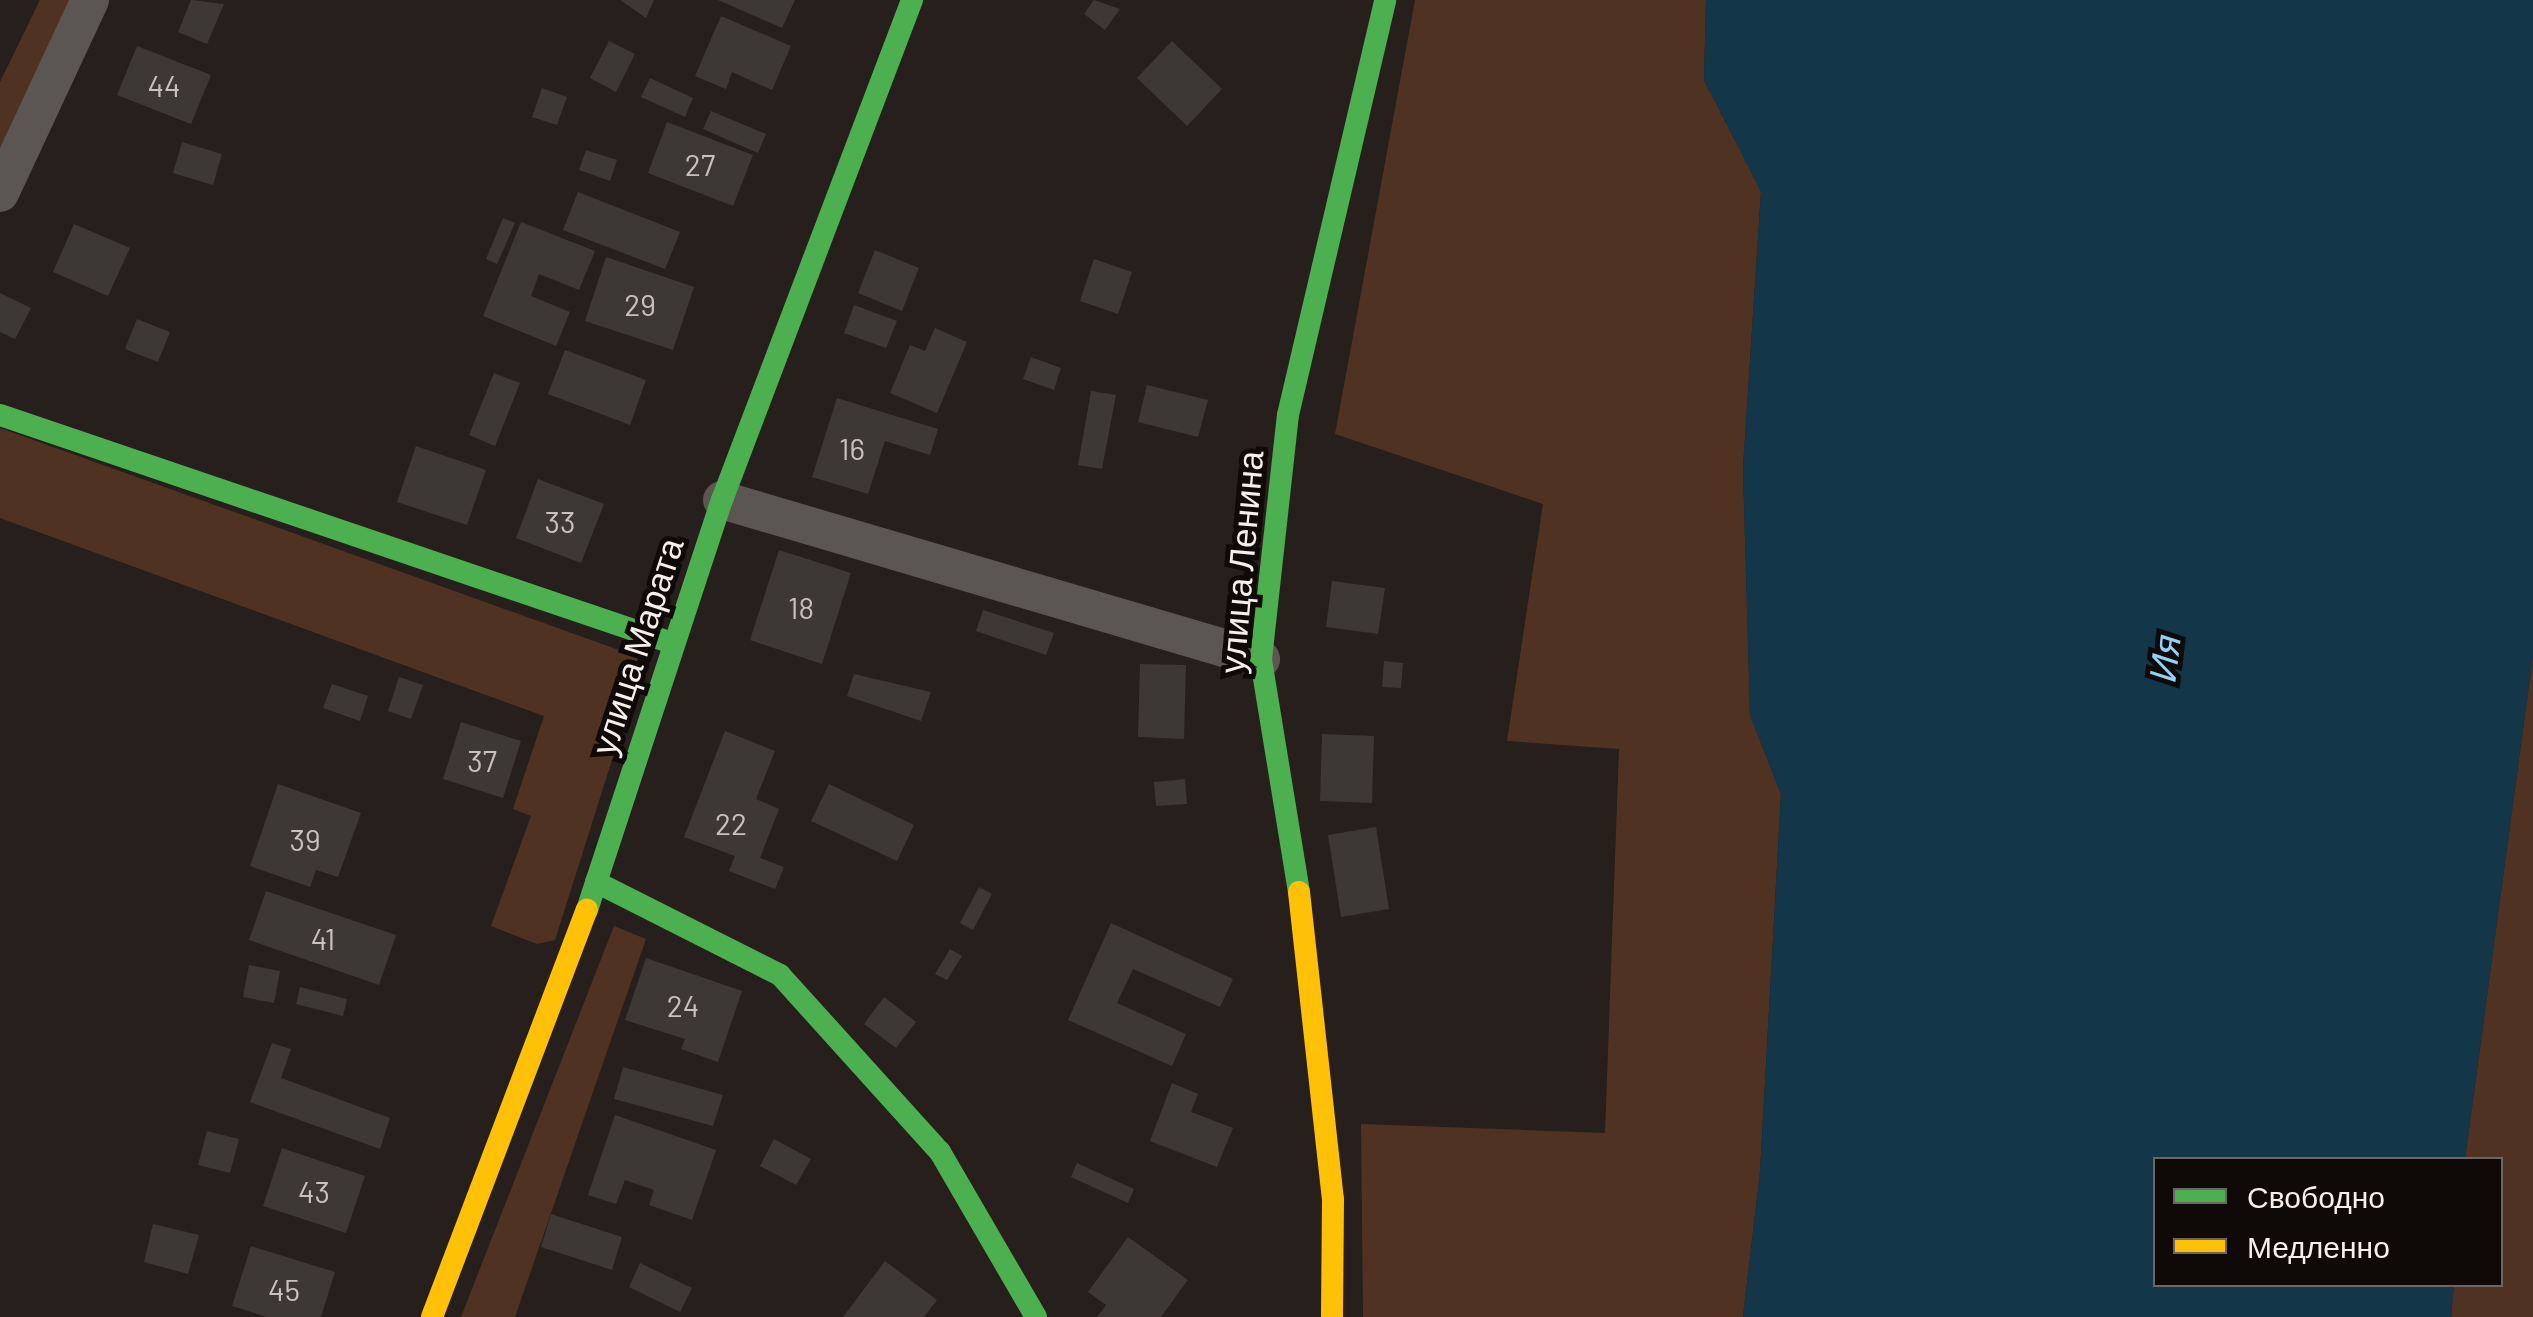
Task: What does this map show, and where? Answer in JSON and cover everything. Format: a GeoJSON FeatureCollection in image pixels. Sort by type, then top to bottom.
{"type":"FeatureCollection","features":[{"type":"Feature","properties":{"kind":"street"},"geometry":{"type":"LineString","coordinates":[[0,192],[90,0]]}},
{"type":"Feature","properties":{"kind":"street","name":"улица Марата"},"geometry":{"type":"LineString","coordinates":[[432,1317],[596,882],[722,500],[912,0]]}},
{"type":"Feature","properties":{"kind":"street","name":"улица Ленина"},"geometry":{"type":"LineString","coordinates":[[1332,1317],[1333,1200],[1313,982],[1261,658],[1288,415],[1385,0]]}},
{"type":"Feature","properties":{"kind":"street"},"geometry":{"type":"LineString","coordinates":[[0,415],[672,644]]}},
{"type":"Feature","properties":{"kind":"street"},"geometry":{"type":"LineString","coordinates":[[722,500],[1261,658]]}},
{"type":"Feature","properties":{"kind":"street"},"geometry":{"type":"LineString","coordinates":[[596,882],[700,928],[780,976],[940,1152],[1036,1317]]}},
{"type":"Feature","properties":{"kind":"shaded area"},"geometry":{"type":"Polygon","coordinates":[[[40,0],[71,0],[0,158],[0,82],[40,0]]]}},
{"type":"Feature","properties":{"kind":"shaded area"},"geometry":{"type":"Polygon","coordinates":[[[1415,0],[1706,0],[1704,80],[1761,191],[1743,468],[1750,715],[1781,794],[1760,1172],[1743,1317],[1363,1317],[1361,1124],[1605,1133],[1619,749],[1507,741],[1543,504],[1335,434],[1415,0]]]}},
{"type":"Feature","properties":{"kind":"shaded area"},"geometry":{"type":"Polygon","coordinates":[[[0,428],[644,659],[555,940],[537,944],[491,926],[531,816],[513,809],[544,716],[0,518],[0,428]]]}},
{"type":"Feature","properties":{"kind":"shaded area"},"geometry":{"type":"Polygon","coordinates":[[[2533,655],[2533,1317],[2451,1317],[2454,1287],[2503,1287],[2503,1157],[2465,1157],[2533,655]]]}},
{"type":"Feature","properties":{"kind":"shaded area"},"geometry":{"type":"Polygon","coordinates":[[[614,926],[646,939],[515,1317],[461,1317],[614,926]]]}},
{"type":"Feature","properties":{"kind":"water","name":"Ия"},"geometry":{"type":"Polygon","coordinates":[[[1706,0],[2533,0],[2533,655],[2465,1157],[2153,1157],[2153,1287],[2454,1287],[2451,1317],[1743,1317],[1760,1172],[1781,794],[1750,716],[1743,468],[1761,192],[1704,80],[1706,0]]]}},
{"type":"Feature","properties":{"kind":"building"},"geometry":{"type":"Polygon","coordinates":[[[191,0],[224,4],[207,44],[178,32],[191,0]]]}},
{"type":"Feature","properties":{"kind":"building"},"geometry":{"type":"Polygon","coordinates":[[[620,0],[654,0],[646,18],[620,0]]]}},
{"type":"Feature","properties":{"kind":"building"},"geometry":{"type":"Polygon","coordinates":[[[718,0],[795,0],[782,28],[718,0]]]}},
{"type":"Feature","properties":{"kind":"building"},"geometry":{"type":"Polygon","coordinates":[[[1094,0],[1120,9],[1105,30],[1084,14],[1094,0]]]}},
{"type":"Feature","properties":{"kind":"building"},"geometry":{"type":"Polygon","coordinates":[[[721,16],[791,46],[772,90],[732,72],[726,89],[695,76],[721,16]]]}},
{"type":"Feature","properties":{"kind":"building"},"geometry":{"type":"Polygon","coordinates":[[[609,41],[635,54],[616,92],[590,78],[609,41]]]}},
{"type":"Feature","properties":{"kind":"building"},"geometry":{"type":"Polygon","coordinates":[[[1172,41],[1222,89],[1187,126],[1137,78],[1172,41]]]}},
{"type":"Feature","properties":{"kind":"building"},"geometry":{"type":"Polygon","coordinates":[[[137,46],[211,75],[191,124],[117,95],[137,46]]]}},
{"type":"Feature","properties":{"kind":"building"},"geometry":{"type":"Polygon","coordinates":[[[650,78],[693,98],[685,117],[641,97],[650,78]]]}},
{"type":"Feature","properties":{"kind":"building"},"geometry":{"type":"Polygon","coordinates":[[[542,88],[567,97],[557,125],[532,117],[542,88]]]}},
{"type":"Feature","properties":{"kind":"building"},"geometry":{"type":"Polygon","coordinates":[[[711,111],[766,134],[758,153],[703,129],[711,111]]]}},
{"type":"Feature","properties":{"kind":"building"},"geometry":{"type":"Polygon","coordinates":[[[667,122],[753,155],[733,206],[648,173],[667,122]]]}},
{"type":"Feature","properties":{"kind":"building"},"geometry":{"type":"Polygon","coordinates":[[[182,142],[222,154],[213,185],[173,173],[182,142]]]}},
{"type":"Feature","properties":{"kind":"building"},"geometry":{"type":"Polygon","coordinates":[[[586,150],[617,160],[610,181],[579,170],[586,150]]]}},
{"type":"Feature","properties":{"kind":"building"},"geometry":{"type":"Polygon","coordinates":[[[578,192],[680,232],[665,269],[563,230],[578,192]]]}},
{"type":"Feature","properties":{"kind":"building"},"geometry":{"type":"Polygon","coordinates":[[[503,218],[515,223],[497,264],[486,259],[503,218]]]}},
{"type":"Feature","properties":{"kind":"building"},"geometry":{"type":"Polygon","coordinates":[[[521,222],[595,251],[579,290],[539,274],[531,296],[570,312],[556,346],[483,316],[521,222]]]}},
{"type":"Feature","properties":{"kind":"building"},"geometry":{"type":"Polygon","coordinates":[[[74,224],[130,248],[108,296],[53,272],[74,224]]]}},
{"type":"Feature","properties":{"kind":"building"},"geometry":{"type":"Polygon","coordinates":[[[875,250],[919,268],[902,311],[858,293],[875,250]]]}},
{"type":"Feature","properties":{"kind":"building"},"geometry":{"type":"Polygon","coordinates":[[[606,257],[694,287],[673,350],[585,321],[606,257]]]}},
{"type":"Feature","properties":{"kind":"building"},"geometry":{"type":"Polygon","coordinates":[[[1094,259],[1132,272],[1118,314],[1080,301],[1094,259]]]}},
{"type":"Feature","properties":{"kind":"building"},"geometry":{"type":"Polygon","coordinates":[[[0,293],[31,308],[15,339],[0,332],[0,293]]]}},
{"type":"Feature","properties":{"kind":"building"},"geometry":{"type":"Polygon","coordinates":[[[854,305],[897,321],[886,348],[844,333],[854,305]]]}},
{"type":"Feature","properties":{"kind":"building"},"geometry":{"type":"Polygon","coordinates":[[[137,319],[170,332],[158,362],[125,349],[137,319]]]}},
{"type":"Feature","properties":{"kind":"building"},"geometry":{"type":"Polygon","coordinates":[[[935,328],[967,342],[937,413],[890,393],[910,345],[925,351],[935,328]]]}},
{"type":"Feature","properties":{"kind":"building"},"geometry":{"type":"Polygon","coordinates":[[[565,350],[646,380],[630,425],[548,394],[565,350]]]}},
{"type":"Feature","properties":{"kind":"building"},"geometry":{"type":"Polygon","coordinates":[[[1031,357],[1061,368],[1054,390],[1023,379],[1031,357]]]}},
{"type":"Feature","properties":{"kind":"building"},"geometry":{"type":"Polygon","coordinates":[[[494,373],[520,383],[495,446],[469,435],[494,373]]]}},
{"type":"Feature","properties":{"kind":"building"},"geometry":{"type":"Polygon","coordinates":[[[1147,385],[1208,400],[1198,437],[1138,422],[1147,385]]]}},
{"type":"Feature","properties":{"kind":"building"},"geometry":{"type":"Polygon","coordinates":[[[1091,391],[1116,395],[1102,469],[1078,465],[1091,391]]]}},
{"type":"Feature","properties":{"kind":"building"},"geometry":{"type":"Polygon","coordinates":[[[837,398],[938,429],[930,455],[885,441],[868,494],[812,477],[837,398]]]}},
{"type":"Feature","properties":{"kind":"building"},"geometry":{"type":"Polygon","coordinates":[[[416,446],[486,470],[467,525],[397,502],[416,446]]]}},
{"type":"Feature","properties":{"kind":"building"},"geometry":{"type":"Polygon","coordinates":[[[538,479],[604,504],[581,563],[516,538],[538,479]]]}},
{"type":"Feature","properties":{"kind":"building"},"geometry":{"type":"Polygon","coordinates":[[[779,550],[851,573],[822,664],[750,640],[779,550]]]}},
{"type":"Feature","properties":{"kind":"building"},"geometry":{"type":"Polygon","coordinates":[[[1332,581],[1385,588],[1378,634],[1326,627],[1332,581]]]}},
{"type":"Feature","properties":{"kind":"building"},"geometry":{"type":"Polygon","coordinates":[[[983,610],[1054,633],[1046,655],[976,631],[983,610]]]}},
{"type":"Feature","properties":{"kind":"building"},"geometry":{"type":"Polygon","coordinates":[[[1384,661],[1403,663],[1401,688],[1382,687],[1384,661]]]}},
{"type":"Feature","properties":{"kind":"building"},"geometry":{"type":"Polygon","coordinates":[[[1140,664],[1186,665],[1184,739],[1138,737],[1140,664]]]}},
{"type":"Feature","properties":{"kind":"building"},"geometry":{"type":"Polygon","coordinates":[[[854,674],[931,692],[921,721],[847,696],[854,674]]]}},
{"type":"Feature","properties":{"kind":"building"},"geometry":{"type":"Polygon","coordinates":[[[399,677],[423,685],[411,719],[388,711],[399,677]]]}},
{"type":"Feature","properties":{"kind":"building"},"geometry":{"type":"Polygon","coordinates":[[[332,684],[368,696],[360,721],[323,708],[332,684]]]}},
{"type":"Feature","properties":{"kind":"building"},"geometry":{"type":"Polygon","coordinates":[[[461,722],[521,741],[503,798],[443,779],[461,722]]]}},
{"type":"Feature","properties":{"kind":"building"},"geometry":{"type":"Polygon","coordinates":[[[725,731],[775,751],[756,799],[779,809],[760,858],[784,867],[775,889],[729,871],[735,856],[684,837],[725,731]]]}},
{"type":"Feature","properties":{"kind":"building"},"geometry":{"type":"Polygon","coordinates":[[[1322,734],[1374,736],[1372,803],[1320,801],[1322,734]]]}},
{"type":"Feature","properties":{"kind":"building"},"geometry":{"type":"Polygon","coordinates":[[[1185,779],[1187,804],[1156,806],[1154,782],[1185,779]]]}},
{"type":"Feature","properties":{"kind":"building"},"geometry":{"type":"Polygon","coordinates":[[[278,784],[361,813],[338,877],[316,870],[310,887],[250,866],[278,784]]]}},
{"type":"Feature","properties":{"kind":"building"},"geometry":{"type":"Polygon","coordinates":[[[829,784],[914,825],[897,861],[811,821],[829,784]]]}},
{"type":"Feature","properties":{"kind":"building"},"geometry":{"type":"Polygon","coordinates":[[[1376,827],[1389,909],[1341,917],[1328,835],[1376,827]]]}},
{"type":"Feature","properties":{"kind":"building"},"geometry":{"type":"Polygon","coordinates":[[[979,887],[992,894],[973,930],[960,923],[979,887]]]}},
{"type":"Feature","properties":{"kind":"building"},"geometry":{"type":"Polygon","coordinates":[[[266,891],[396,935],[379,985],[249,940],[266,891]]]}},
{"type":"Feature","properties":{"kind":"building"},"geometry":{"type":"Polygon","coordinates":[[[1111,923],[1233,979],[1220,1007],[1133,969],[1117,1003],[1186,1034],[1172,1066],[1068,1020],[1111,923]]]}},
{"type":"Feature","properties":{"kind":"building"},"geometry":{"type":"Polygon","coordinates":[[[950,949],[962,956],[947,980],[935,974],[950,949]]]}},
{"type":"Feature","properties":{"kind":"building"},"geometry":{"type":"Polygon","coordinates":[[[646,958],[742,991],[718,1062],[681,1049],[685,1039],[625,1020],[646,958]]]}},
{"type":"Feature","properties":{"kind":"building"},"geometry":{"type":"Polygon","coordinates":[[[249,965],[280,971],[274,1003],[243,997],[249,965]]]}},
{"type":"Feature","properties":{"kind":"building"},"geometry":{"type":"Polygon","coordinates":[[[300,987],[347,999],[343,1016],[296,1004],[300,987]]]}},
{"type":"Feature","properties":{"kind":"building"},"geometry":{"type":"Polygon","coordinates":[[[884,997],[916,1022],[896,1048],[864,1024],[884,997]]]}},
{"type":"Feature","properties":{"kind":"building"},"geometry":{"type":"Polygon","coordinates":[[[272,1043],[291,1049],[281,1078],[390,1118],[380,1149],[250,1102],[272,1043]]]}},
{"type":"Feature","properties":{"kind":"building"},"geometry":{"type":"Polygon","coordinates":[[[623,1067],[723,1095],[713,1126],[614,1099],[623,1067]]]}},
{"type":"Feature","properties":{"kind":"building"},"geometry":{"type":"Polygon","coordinates":[[[1172,1083],[1198,1094],[1191,1112],[1233,1128],[1217,1167],[1150,1141],[1172,1083]]]}},
{"type":"Feature","properties":{"kind":"building"},"geometry":{"type":"Polygon","coordinates":[[[615,1115],[716,1150],[692,1220],[649,1205],[654,1190],[625,1180],[616,1204],[588,1195],[615,1115]]]}},
{"type":"Feature","properties":{"kind":"building"},"geometry":{"type":"Polygon","coordinates":[[[207,1131],[239,1139],[230,1173],[198,1165],[207,1131]]]}},
{"type":"Feature","properties":{"kind":"building"},"geometry":{"type":"Polygon","coordinates":[[[774,1139],[811,1159],[796,1185],[760,1166],[774,1139]]]}},
{"type":"Feature","properties":{"kind":"building"},"geometry":{"type":"Polygon","coordinates":[[[282,1148],[365,1176],[346,1233],[263,1206],[282,1148]]]}},
{"type":"Feature","properties":{"kind":"building"},"geometry":{"type":"Polygon","coordinates":[[[1077,1163],[1134,1189],[1128,1203],[1071,1177],[1077,1163]]]}},
{"type":"Feature","properties":{"kind":"building"},"geometry":{"type":"Polygon","coordinates":[[[551,1214],[622,1237],[612,1270],[541,1247],[551,1214]]]}},
{"type":"Feature","properties":{"kind":"building"},"geometry":{"type":"Polygon","coordinates":[[[153,1224],[199,1235],[188,1274],[144,1262],[153,1224]]]}},
{"type":"Feature","properties":{"kind":"building"},"geometry":{"type":"Polygon","coordinates":[[[1128,1237],[1188,1280],[1161,1317],[1097,1317],[1106,1305],[1088,1292],[1128,1237]]]}},
{"type":"Feature","properties":{"kind":"building"},"geometry":{"type":"Polygon","coordinates":[[[251,1246],[335,1272],[321,1317],[267,1317],[232,1306],[251,1246]]]}},
{"type":"Feature","properties":{"kind":"building"},"geometry":{"type":"Polygon","coordinates":[[[885,1261],[937,1300],[924,1317],[843,1317],[885,1261]]]}},
{"type":"Feature","properties":{"kind":"building"},"geometry":{"type":"Polygon","coordinates":[[[640,1263],[692,1288],[680,1312],[629,1287],[640,1263]]]}},
{"type":"Feature","properties":{"kind":"traffic: fast"},"geometry":{"type":"LineString","coordinates":[[587,910],[722,500],[912,0]]}},
{"type":"Feature","properties":{"kind":"traffic: fast"},"geometry":{"type":"LineString","coordinates":[[1299,892],[1261,659],[1288,415],[1385,0]]}},
{"type":"Feature","properties":{"kind":"traffic: fast"},"geometry":{"type":"LineString","coordinates":[[0,415],[672,643]]}},
{"type":"Feature","properties":{"kind":"traffic: fast"},"geometry":{"type":"LineString","coordinates":[[596,882],[780,975],[940,1152],[1036,1317]]}},
{"type":"Feature","properties":{"kind":"traffic: slow"},"geometry":{"type":"LineString","coordinates":[[1299,892],[1333,1200],[1332,1317]]}},
{"type":"Feature","properties":{"kind":"traffic: slow"},"geometry":{"type":"LineString","coordinates":[[432,1317],[587,910]]}}]}
